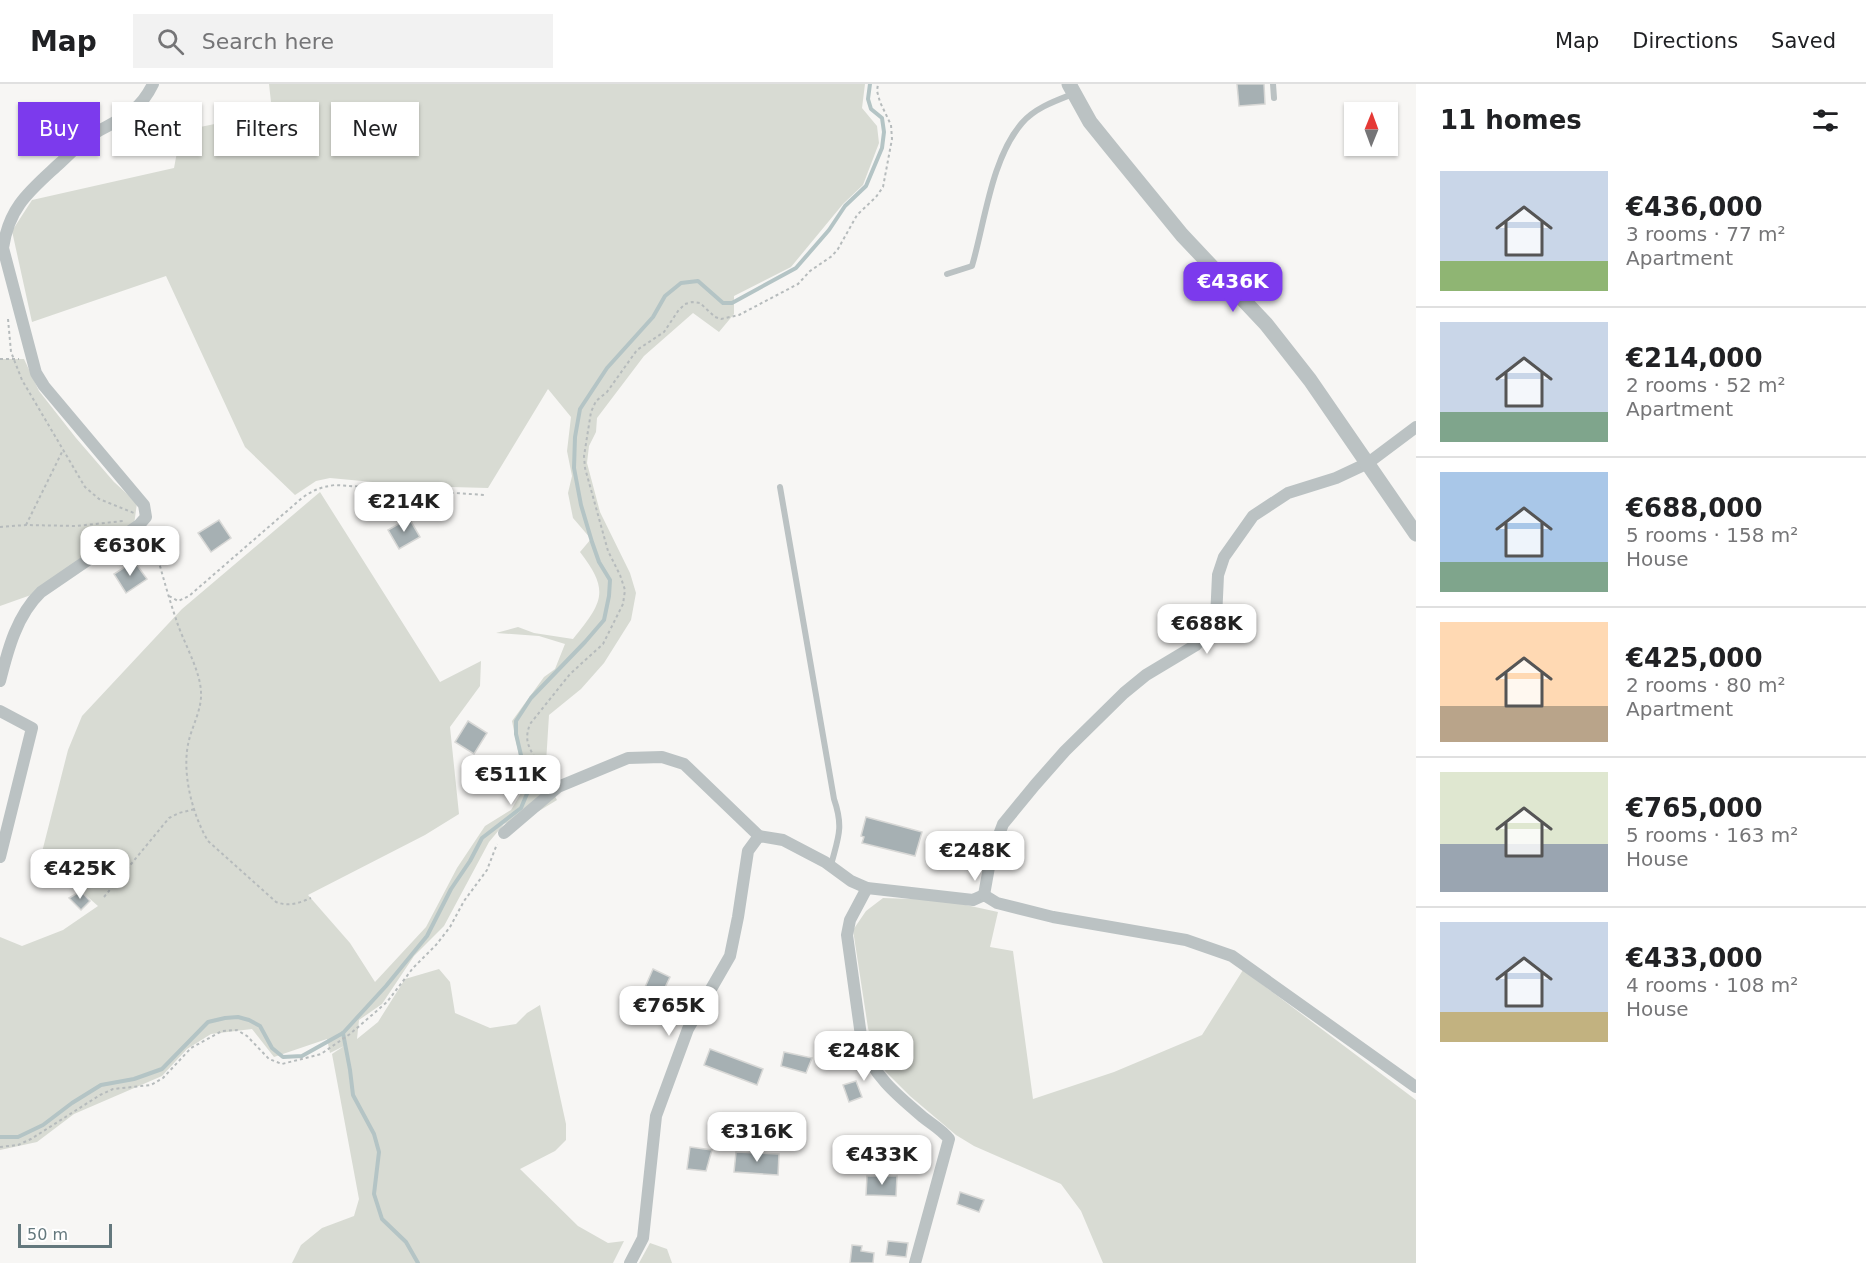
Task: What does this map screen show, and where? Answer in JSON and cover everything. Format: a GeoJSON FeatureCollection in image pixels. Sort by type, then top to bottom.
{"type":"FeatureCollection","features":[{"type":"Feature","properties":{"kind":"street"},"geometry":{"type":"LineString","coordinates":[[0,681],[19,622],[29,604],[41,592],[139,525],[146,517],[144,505],[135,493],[44,386],[36,373],[3,248],[6,228],[15,209],[41,179],[94,134],[132,113],[146,98],[153,84]]}},
{"type":"Feature","properties":{"kind":"street"},"geometry":{"type":"LineString","coordinates":[[1071,89],[1090,122],[1182,235],[1266,324],[1310,380],[1416,534]]}},
{"type":"Feature","properties":{"kind":"street"},"geometry":{"type":"LineString","coordinates":[[984,895],[991,855],[1003,824],[1035,785],[1065,751],[1124,693],[1146,675],[1196,645],[1210,629],[1216,619],[1218,574],[1224,558],[1252,516],[1288,493],[1336,478],[1368,463],[1416,427]]}},
{"type":"Feature","properties":{"kind":"street"},"geometry":{"type":"LineString","coordinates":[[0,711],[32,728],[0,857]]}},
{"type":"Feature","properties":{"kind":"street"},"geometry":{"type":"LineString","coordinates":[[504,833],[558,787],[628,758],[662,758],[684,764],[759,836],[783,840],[830,866],[851,881],[867,888],[973,900],[984,895]]}},
{"type":"Feature","properties":{"kind":"street"},"geometry":{"type":"LineString","coordinates":[[630,1263],[643,1238],[656,1116],[688,1029],[730,956],[748,851],[759,836]]}},
{"type":"Feature","properties":{"kind":"street"},"geometry":{"type":"LineString","coordinates":[[867,888],[850,920],[847,935],[862,1043],[867,1058],[894,1093],[942,1130],[949,1139],[915,1263]]}},
{"type":"Feature","properties":{"kind":"street"},"geometry":{"type":"LineString","coordinates":[[984,895],[997,903],[1186,940],[1232,956],[1416,1087]]}},
{"type":"Feature","properties":{"kind":"lane"},"geometry":{"type":"LineString","coordinates":[[1273,84],[1274,98]]}},
{"type":"Feature","properties":{"kind":"lane"},"geometry":{"type":"LineString","coordinates":[[947,274],[972,266],[1002,156],[1022,123],[1071,89]]}},
{"type":"Feature","properties":{"kind":"lane"},"geometry":{"type":"LineString","coordinates":[[780,488],[834,800],[840,817],[840,828],[830,866]]}},
{"type":"Feature","properties":{"kind":"path"},"geometry":{"type":"LineString","coordinates":[[539,802],[538,765],[527,745],[527,731],[530,724],[570,674],[603,644],[623,604],[625,590],[608,551],[585,468],[591,412],[596,401],[607,392],[637,350],[664,332],[685,304],[700,303],[715,317],[721,319],[739,315],[798,284],[810,271],[832,256],[857,215],[883,187],[892,139],[891,125],[879,102],[877,91],[879,84]]}},
{"type":"Feature","properties":{"kind":"path"},"geometry":{"type":"LineString","coordinates":[[0,359],[31,358]]}},
{"type":"Feature","properties":{"kind":"path"},"geometry":{"type":"LineString","coordinates":[[26,525],[62,451]]}},
{"type":"Feature","properties":{"kind":"path"},"geometry":{"type":"LineString","coordinates":[[169,596],[178,601],[189,596],[302,498],[323,486],[485,495]]}},
{"type":"Feature","properties":{"kind":"path"},"geometry":{"type":"LineString","coordinates":[[146,517],[187,651],[198,675],[201,693],[200,709],[186,756],[186,772],[200,828],[208,841],[276,902],[285,905],[312,898]]}},
{"type":"Feature","properties":{"kind":"path"},"geometry":{"type":"LineString","coordinates":[[0,527],[76,526],[124,521]]}},
{"type":"Feature","properties":{"kind":"path"},"geometry":{"type":"LineString","coordinates":[[104,897],[169,818],[195,809]]}},
{"type":"Feature","properties":{"kind":"path"},"geometry":{"type":"LineString","coordinates":[[0,1147],[18,1145],[31,1139],[113,1089],[151,1085],[163,1078],[190,1048],[222,1031],[237,1030],[247,1036],[269,1059],[282,1064],[321,1054],[350,1034],[387,1002],[413,968],[450,927],[464,901],[487,870],[504,833]]}},
{"type":"Feature","properties":{"kind":"shaded area"},"geometry":{"type":"Polygon","coordinates":[[[269,84],[865,84],[862,108],[877,126],[879,143],[863,185],[843,204],[791,267],[734,296],[734,314],[719,332],[693,313],[644,356],[597,418],[596,432],[589,446],[587,463],[600,512],[630,573],[636,593],[631,620],[604,663],[581,689],[549,715],[545,779],[557,800],[539,811],[504,824],[489,842],[444,926],[414,956],[382,1004],[359,1020],[357,1039],[378,1022],[405,979],[439,969],[450,982],[455,1013],[490,1028],[516,1024],[540,1005],[566,1124],[566,1140],[555,1151],[520,1169],[578,1226],[608,1243],[624,1241],[613,1263],[292,1263],[301,1245],[322,1228],[354,1216],[359,1199],[332,1054],[344,1046],[330,1053],[327,1039],[274,1057],[252,1029],[211,1034],[187,1049],[162,1076],[74,1114],[37,1142],[0,1150],[0,937],[22,946],[63,930],[98,906],[41,856],[68,750],[82,716],[182,609],[320,492],[440,682],[481,661],[480,686],[450,727],[459,814],[425,835],[308,895],[350,943],[375,982],[426,927],[457,868],[485,826],[511,810],[524,788],[512,721],[544,677],[555,669],[565,644],[539,636],[496,633],[518,627],[534,633],[573,639],[591,615],[599,596],[596,577],[580,552],[591,539],[573,518],[568,493],[572,476],[567,451],[571,417],[548,389],[488,488],[415,486],[330,478],[316,481],[295,495],[245,447],[166,276],[32,322],[12,231],[32,200],[174,168],[176,156],[202,156],[202,127],[214,124],[214,156],[319,156],[319,102],[271,102],[269,84]]]}},
{"type":"Feature","properties":{"kind":"shaded area"},"geometry":{"type":"Polygon","coordinates":[[[0,359],[24,359],[39,391],[114,482],[137,503],[134,525],[31,595],[0,606],[0,359]]]}},
{"type":"Feature","properties":{"kind":"shaded area"},"geometry":{"type":"Polygon","coordinates":[[[883,898],[943,900],[998,912],[990,947],[1013,951],[1033,1099],[1114,1072],[1202,1035],[1243,970],[1416,1100],[1416,1263],[1103,1263],[1081,1211],[1061,1184],[974,1146],[956,1135],[910,1096],[885,1071],[875,1055],[868,1028],[853,930],[866,911],[883,898]]]}},
{"type":"Feature","properties":{"kind":"shaded area"},"geometry":{"type":"Polygon","coordinates":[[[650,1243],[667,1249],[672,1263],[639,1263],[650,1243]]]}},
{"type":"Feature","properties":{"kind":"building"},"geometry":{"type":"Polygon","coordinates":[[[1237,84],[1264,84],[1265,104],[1239,106],[1237,84]]]}},
{"type":"Feature","properties":{"kind":"building"},"geometry":{"type":"Polygon","coordinates":[[[409,518],[420,537],[399,549],[388,530],[409,518]]]}},
{"type":"Feature","properties":{"kind":"building"},"geometry":{"type":"Polygon","coordinates":[[[219,520],[231,538],[211,552],[198,533],[219,520]]]}},
{"type":"Feature","properties":{"kind":"building"},"geometry":{"type":"Polygon","coordinates":[[[134,561],[147,579],[126,593],[114,574],[134,561]]]}},
{"type":"Feature","properties":{"kind":"building"},"geometry":{"type":"Polygon","coordinates":[[[468,721],[487,733],[474,754],[455,742],[468,721]]]}},
{"type":"Feature","properties":{"kind":"building"},"geometry":{"type":"Polygon","coordinates":[[[866,817],[922,832],[915,856],[862,843],[864,837],[861,836],[866,817]]]}},
{"type":"Feature","properties":{"kind":"building"},"geometry":{"type":"Polygon","coordinates":[[[81,891],[90,901],[81,910],[69,898],[81,891]]]}},
{"type":"Feature","properties":{"kind":"building"},"geometry":{"type":"Polygon","coordinates":[[[653,969],[670,977],[659,1000],[643,992],[653,969]]]}},
{"type":"Feature","properties":{"kind":"building"},"geometry":{"type":"Polygon","coordinates":[[[710,1049],[763,1069],[757,1085],[704,1065],[710,1049]]]}},
{"type":"Feature","properties":{"kind":"building"},"geometry":{"type":"Polygon","coordinates":[[[784,1052],[812,1058],[806,1073],[781,1066],[784,1052]]]}},
{"type":"Feature","properties":{"kind":"building"},"geometry":{"type":"Polygon","coordinates":[[[856,1081],[862,1097],[849,1102],[843,1085],[856,1081]]]}},
{"type":"Feature","properties":{"kind":"building"},"geometry":{"type":"Polygon","coordinates":[[[690,1147],[712,1150],[706,1171],[687,1169],[690,1147]]]}},
{"type":"Feature","properties":{"kind":"building"},"geometry":{"type":"Polygon","coordinates":[[[736,1152],[779,1154],[778,1175],[734,1172],[736,1152]]]}},
{"type":"Feature","properties":{"kind":"building"},"geometry":{"type":"Polygon","coordinates":[[[867,1176],[897,1176],[896,1196],[866,1195],[867,1176]]]}},
{"type":"Feature","properties":{"kind":"building"},"geometry":{"type":"Polygon","coordinates":[[[960,1192],[984,1200],[979,1212],[957,1204],[960,1192]]]}},
{"type":"Feature","properties":{"kind":"building"},"geometry":{"type":"Polygon","coordinates":[[[888,1241],[908,1243],[906,1257],[886,1255],[888,1241]]]}},
{"type":"Feature","properties":{"kind":"building"},"geometry":{"type":"Polygon","coordinates":[[[852,1245],[862,1246],[861,1251],[874,1253],[873,1263],[850,1263],[852,1245]]]}},
{"type":"Feature","properties":{"kind":"waterway"},"geometry":{"type":"LineString","coordinates":[[0,1137],[18,1137],[43,1125],[101,1085],[134,1079],[162,1069],[208,1022],[238,1017],[249,1020],[260,1026],[272,1048],[283,1057],[302,1056],[343,1033],[386,986],[427,936],[451,889],[482,838],[521,808],[529,789],[516,734],[516,721],[531,698],[604,620],[610,580],[599,562],[592,542],[581,505],[574,468],[575,437],[580,409],[607,368],[653,317],[665,296],[681,283],[698,281],[723,303],[732,303],[796,268],[829,230],[845,206],[866,186],[882,148],[884,132],[882,118],[871,109],[868,99],[870,84]]}},
{"type":"Feature","properties":{"kind":"waterway"},"geometry":{"type":"LineString","coordinates":[[343,1033],[353,1095],[374,1134],[379,1152],[374,1194],[382,1219],[406,1242],[418,1263]]}}]}
